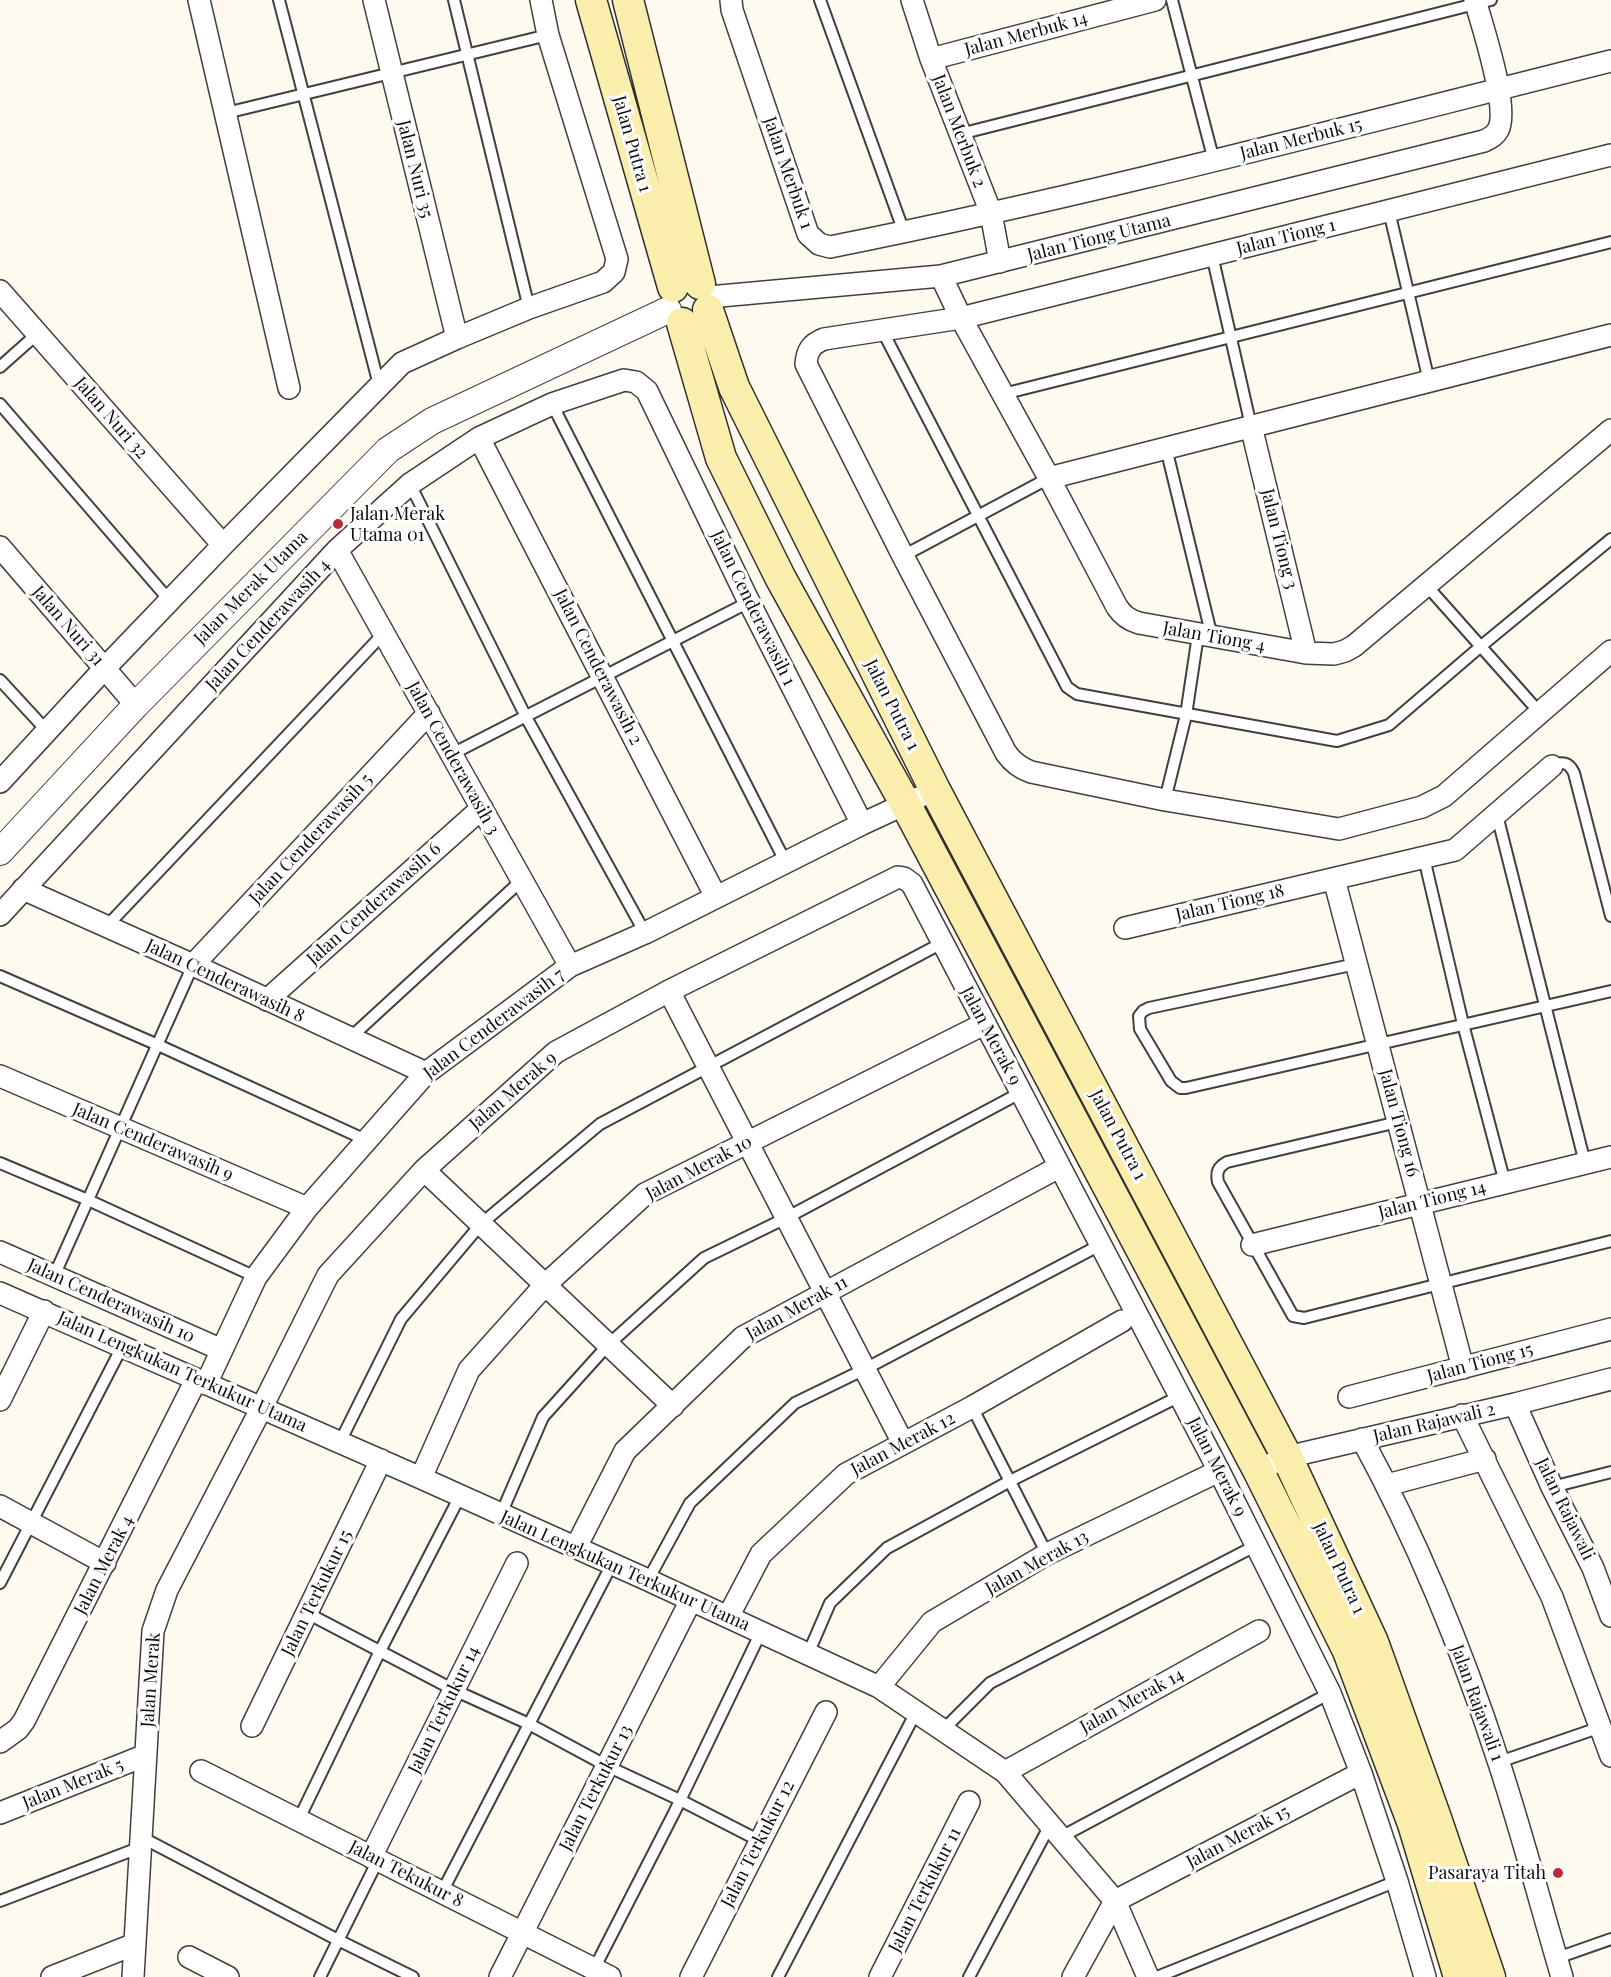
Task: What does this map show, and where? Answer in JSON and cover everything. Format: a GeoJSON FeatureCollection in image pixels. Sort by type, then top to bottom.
{"type":"FeatureCollection","features":[{"type":"Feature","properties":{"kind":"main road","name":"Jalan Putra 1"},"geometry":{"type":"LineString","coordinates":[[591,0],[690,302],[935,790],[1287,1457],[1373,1642],[1490,1977]]}},
{"type":"Feature","properties":{"kind":"main road","name":"Jalan Putra 1"},"geometry":{"type":"LineString","coordinates":[[628,0],[721,458],[780,577],[906,805],[1258,1470],[1348,1651],[1413,1824],[1459,1977]]}},
{"type":"Feature","properties":{"kind":"street"},"geometry":{"type":"LineString","coordinates":[[199,0],[290,388]]}},
{"type":"Feature","properties":{"kind":"street","name":"Jalan Nuri 35"},"geometry":{"type":"LineString","coordinates":[[374,0],[457,338]]}},
{"type":"Feature","properties":{"kind":"street"},"geometry":{"type":"LineString","coordinates":[[0,782],[223,545],[402,363],[529,308],[603,282],[614,272],[617,259],[548,34],[541,0]]}},
{"type":"Feature","properties":{"kind":"street","name":"Jalan Merbuk 1"},"geometry":{"type":"LineString","coordinates":[[731,0],[732,10],[808,234],[819,244],[830,247],[991,213]]}},
{"type":"Feature","properties":{"kind":"street","name":"Jalan Merbuk 2"},"geometry":{"type":"LineString","coordinates":[[912,0],[931,59],[991,213],[1000,262]]}},
{"type":"Feature","properties":{"kind":"street","name":"Jalan Merbuk 14"},"geometry":{"type":"LineString","coordinates":[[931,59],[1155,0]]}},
{"type":"Feature","properties":{"kind":"street"},"geometry":{"type":"LineString","coordinates":[[1481,1],[1498,89]]}},
{"type":"Feature","properties":{"kind":"street","name":"Jalan Merbuk 15"},"geometry":{"type":"LineString","coordinates":[[991,213],[1214,161],[1611,61]]}},
{"type":"Feature","properties":{"kind":"street","name":"Jalan Tiong Utama"},"geometry":{"type":"LineString","coordinates":[[690,302],[941,276],[1484,141],[1498,131],[1501,122],[1498,89]]}},
{"type":"Feature","properties":{"kind":"street","name":"Jalan Tiong 1"},"geometry":{"type":"LineString","coordinates":[[903,556],[806,364],[807,352],[814,343],[824,339],[961,318],[1611,155]]}},
{"type":"Feature","properties":{"kind":"street","name":"Jalan Tiong 4"},"geometry":{"type":"LineString","coordinates":[[941,276],[961,318],[1122,615],[1139,624],[1306,653],[1334,654],[1345,651],[1427,586],[1611,430]]}},
{"type":"Feature","properties":{"kind":"street","name":"Jalan Nuri 32"},"geometry":{"type":"LineString","coordinates":[[0,291],[223,545]]}},
{"type":"Feature","properties":{"kind":"street","name":"Jalan Merak Utama"},"geometry":{"type":"LineString","coordinates":[[0,852],[136,705],[388,450],[432,421],[690,302]]}},
{"type":"Feature","properties":{"kind":"street"},"geometry":{"type":"LineString","coordinates":[[1048,478],[1611,335]]}},
{"type":"Feature","properties":{"kind":"street","name":"Jalan Cenderawasih 4"},"geometry":{"type":"LineString","coordinates":[[0,915],[337,550],[410,484],[479,438],[552,404],[624,380],[636,382],[647,391]]}},
{"type":"Feature","properties":{"kind":"street","name":"Jalan Cenderawasih 1"},"geometry":{"type":"LineString","coordinates":[[647,391],[749,602],[862,824]]}},
{"type":"Feature","properties":{"kind":"street","name":"Jalan Tiong 3"},"geometry":{"type":"LineString","coordinates":[[1251,426],[1306,653]]}},
{"type":"Feature","properties":{"kind":"street","name":"Jalan Cenderawasih 2"},"geometry":{"type":"LineString","coordinates":[[479,438],[716,897]]}},
{"type":"Feature","properties":{"kind":"street","name":"Jalan Nuri 31"},"geometry":{"type":"LineString","coordinates":[[0,547],[136,705]]}},
{"type":"Feature","properties":{"kind":"street","name":"Jalan Cenderawasih 3"},"geometry":{"type":"LineString","coordinates":[[337,550],[570,966]]}},
{"type":"Feature","properties":{"kind":"street"},"geometry":{"type":"LineString","coordinates":[[903,556],[1006,753],[1021,768],[1165,800],[1339,829],[1434,802],[1611,651]]}},
{"type":"Feature","properties":{"kind":"street","name":"Jalan Cenderawasih 5"},"geometry":{"type":"LineString","coordinates":[[194,965],[429,713]]}},
{"type":"Feature","properties":{"kind":"street","name":"Jalan Tiong 18"},"geometry":{"type":"LineString","coordinates":[[1125,928],[1455,850],[1552,766]]}},
{"type":"Feature","properties":{"kind":"street","name":"Jalan Cenderawasih 7"},"geometry":{"type":"LineString","coordinates":[[201,1382],[222,1350],[256,1277],[307,1208],[426,1073],[570,966],[645,933],[935,790]]}},
{"type":"Feature","properties":{"kind":"street","name":"Jalan Cenderawasih 6"},"geometry":{"type":"LineString","coordinates":[[267,1000],[482,808]]}},
{"type":"Feature","properties":{"kind":"street","name":"Jalan Merak 9"},"geometry":{"type":"LineString","coordinates":[[262,1407],[328,1275],[424,1170],[556,1052],[669,991],[898,877],[904,878],[912,884],[1180,1396],[1330,1693],[1361,1773],[1397,1881],[1425,1977]]}},
{"type":"Feature","properties":{"kind":"street","name":"Jalan Tiong 16"},"geometry":{"type":"LineString","coordinates":[[1334,879],[1463,1368]]}},
{"type":"Feature","properties":{"kind":"street","name":"Jalan Cenderawasih 8"},"geometry":{"type":"LineString","coordinates":[[23,889],[194,965],[426,1073]]}},
{"type":"Feature","properties":{"kind":"street"},"geometry":{"type":"LineString","coordinates":[[669,991],[903,1443]]}},
{"type":"Feature","properties":{"kind":"street","name":"Jalan Merak 10"},"geometry":{"type":"LineString","coordinates":[[421,1478],[469,1370],[545,1285],[645,1194],[984,1024]]}},
{"type":"Feature","properties":{"kind":"street","name":"Jalan Cenderawasih 9"},"geometry":{"type":"LineString","coordinates":[[0,1076],[307,1208]]}},
{"type":"Feature","properties":{"kind":"street","name":"Jalan Tiong 14"},"geometry":{"type":"LineString","coordinates":[[1252,1245],[1611,1156]]}},
{"type":"Feature","properties":{"kind":"street","name":"Jalan Merak 11"},"geometry":{"type":"LineString","coordinates":[[576,1547],[625,1451],[743,1337],[1059,1167]]}},
{"type":"Feature","properties":{"kind":"street"},"geometry":{"type":"LineString","coordinates":[[424,1170],[673,1406]]}},
{"type":"Feature","properties":{"kind":"street","name":"Jalan Cenderawasih 10"},"geometry":{"type":"LineString","coordinates":[[0,1252],[222,1350]]}},
{"type":"Feature","properties":{"kind":"street","name":"Jalan Lengkukan Terkukur Utama"},"geometry":{"type":"LineString","coordinates":[[0,1293],[612,1563],[879,1688],[1005,1772],[1115,1901],[1148,1977]]}},
{"type":"Feature","properties":{"kind":"street"},"geometry":{"type":"LineString","coordinates":[[2,1391],[44,1311]]}},
{"type":"Feature","properties":{"kind":"street","name":"Jalan Merak 12"},"geometry":{"type":"LineString","coordinates":[[728,1617],[761,1554],[846,1474],[972,1407],[1122,1321]]}},
{"type":"Feature","properties":{"kind":"street","name":"Jalan Tiong 15"},"geometry":{"type":"LineString","coordinates":[[1349,1397],[1611,1329]]}},
{"type":"Feature","properties":{"kind":"street","name":"Jalan Rajawali 2"},"geometry":{"type":"LineString","coordinates":[[1258,1470],[1287,1457],[1515,1404],[1611,1379]]}},
{"type":"Feature","properties":{"kind":"street","name":"Jalan Merak 4"},"geometry":{"type":"LineString","coordinates":[[0,1742],[10,1736],[24,1720],[201,1382]]}},
{"type":"Feature","properties":{"kind":"street","name":"Jalan Rajawali"},"geometry":{"type":"LineString","coordinates":[[1515,1404],[1552,1487],[1602,1565],[1611,1616]]}},
{"type":"Feature","properties":{"kind":"street","name":"Jalan Merak"},"geometry":{"type":"LineString","coordinates":[[133,1977],[153,1632],[167,1590],[262,1407]]}},
{"type":"Feature","properties":{"kind":"street"},"geometry":{"type":"LineString","coordinates":[[1462,1415],[1552,1598],[1611,1756]]}},
{"type":"Feature","properties":{"kind":"street","name":"Jalan Rajawali 1"},"geometry":{"type":"LineString","coordinates":[[1362,1439],[1387,1485],[1450,1628],[1499,1762],[1559,1967]]}},
{"type":"Feature","properties":{"kind":"street"},"geometry":{"type":"LineString","coordinates":[[1387,1485],[1485,1459]]}},
{"type":"Feature","properties":{"kind":"street","name":"Jalan Terkukur 15"},"geometry":{"type":"LineString","coordinates":[[252,1726],[381,1460]]}},
{"type":"Feature","properties":{"kind":"street","name":"Jalan Merak 13"},"geometry":{"type":"LineString","coordinates":[[879,1688],[932,1622],[1047,1554],[1219,1471]]}},
{"type":"Feature","properties":{"kind":"street"},"geometry":{"type":"LineString","coordinates":[[0,1506],[105,1563]]}},
{"type":"Feature","properties":{"kind":"street","name":"Jalan Terkukur 14"},"geometry":{"type":"LineString","coordinates":[[374,1858],[517,1563]]}},
{"type":"Feature","properties":{"kind":"street","name":"Jalan Terkukur 13"},"geometry":{"type":"LineString","coordinates":[[500,1977],[691,1600]]}},
{"type":"Feature","properties":{"kind":"street","name":"Jalan Merak 14"},"geometry":{"type":"LineString","coordinates":[[1005,1772],[1259,1631]]}},
{"type":"Feature","properties":{"kind":"street","name":"Jalan Terkukur 12"},"geometry":{"type":"LineString","coordinates":[[691,1977],[826,1712]]}},
{"type":"Feature","properties":{"kind":"street","name":"Jalan Merak 5"},"geometry":{"type":"LineString","coordinates":[[0,1813],[146,1755]]}},
{"type":"Feature","properties":{"kind":"street","name":"Jalan Tekukur 8"},"geometry":{"type":"LineString","coordinates":[[201,1771],[602,1973]]}},
{"type":"Feature","properties":{"kind":"street","name":"Jalan Merak 15"},"geometry":{"type":"LineString","coordinates":[[1115,1901],[1361,1773]]}},
{"type":"Feature","properties":{"kind":"street","name":"Jalan Terkukur 11"},"geometry":{"type":"LineString","coordinates":[[880,1977],[969,1802]]}},
{"type":"Feature","properties":{"kind":"street"},"geometry":{"type":"LineString","coordinates":[[1073,1977],[1115,1901]]}},
{"type":"Feature","properties":{"kind":"street"},"geometry":{"type":"LineString","coordinates":[[52,1977],[135,1944]]}},
{"type":"Feature","properties":{"kind":"street"},"geometry":{"type":"LineString","coordinates":[[189,1957],[228,1977]]}},
{"type":"Feature","properties":{"kind":"lane"},"geometry":{"type":"LineString","coordinates":[[279,0],[379,384]]}},
{"type":"Feature","properties":{"kind":"lane"},"geometry":{"type":"LineString","coordinates":[[454,0],[529,308]]}},
{"type":"Feature","properties":{"kind":"lane"},"geometry":{"type":"LineString","coordinates":[[820,0],[904,232]]}},
{"type":"Feature","properties":{"kind":"lane"},"geometry":{"type":"LineString","coordinates":[[1172,0],[1214,161]]}},
{"type":"Feature","properties":{"kind":"lane"},"geometry":{"type":"LineString","coordinates":[[960,134],[1481,1]]}},
{"type":"Feature","properties":{"kind":"lane"},"geometry":{"type":"LineString","coordinates":[[226,113],[548,34]]}},
{"type":"Feature","properties":{"kind":"lane"},"geometry":{"type":"LineString","coordinates":[[1389,211],[1429,381]]}},
{"type":"Feature","properties":{"kind":"lane"},"geometry":{"type":"LineString","coordinates":[[1003,394],[1611,242]]}},
{"type":"Feature","properties":{"kind":"lane"},"geometry":{"type":"LineString","coordinates":[[1212,255],[1251,426]]}},
{"type":"Feature","properties":{"kind":"lane"},"geometry":{"type":"LineString","coordinates":[[882,330],[977,516],[1070,690],[1077,694],[1337,741],[1389,725],[1611,539]]}},
{"type":"Feature","properties":{"kind":"lane"},"geometry":{"type":"LineString","coordinates":[[0,367],[37,334]]}},
{"type":"Feature","properties":{"kind":"lane"},"geometry":{"type":"LineString","coordinates":[[0,404],[170,601]]}},
{"type":"Feature","properties":{"kind":"lane"},"geometry":{"type":"LineString","coordinates":[[552,404],[786,862]]}},
{"type":"Feature","properties":{"kind":"lane"},"geometry":{"type":"LineString","coordinates":[[1165,800],[1205,636],[1166,448]]}},
{"type":"Feature","properties":{"kind":"lane"},"geometry":{"type":"LineString","coordinates":[[903,556],[1048,478]]}},
{"type":"Feature","properties":{"kind":"lane"},"geometry":{"type":"LineString","coordinates":[[410,484],[526,717],[645,933]]}},
{"type":"Feature","properties":{"kind":"lane"},"geometry":{"type":"LineString","coordinates":[[1427,586],[1540,713]]}},
{"type":"Feature","properties":{"kind":"lane"},"geometry":{"type":"LineString","coordinates":[[452,754],[749,602]]}},
{"type":"Feature","properties":{"kind":"lane"},"geometry":{"type":"LineString","coordinates":[[106,927],[384,633]]}},
{"type":"Feature","properties":{"kind":"lane"},"geometry":{"type":"LineString","coordinates":[[0,680],[47,731]]}},
{"type":"Feature","properties":{"kind":"lane"},"geometry":{"type":"LineString","coordinates":[[1552,766],[1565,763],[1571,766],[1574,772],[1611,916]]}},
{"type":"Feature","properties":{"kind":"lane"},"geometry":{"type":"LineString","coordinates":[[1497,815],[1585,1163]]}},
{"type":"Feature","properties":{"kind":"lane"},"geometry":{"type":"LineString","coordinates":[[1424,858],[1463,1024],[1505,1183]]}},
{"type":"Feature","properties":{"kind":"lane"},"geometry":{"type":"LineString","coordinates":[[350,1038],[522,880]]}},
{"type":"Feature","properties":{"kind":"lane"},"geometry":{"type":"LineString","coordinates":[[340,1442],[401,1319],[481,1224],[600,1124],[942,943]]}},
{"type":"Feature","properties":{"kind":"lane"},"geometry":{"type":"LineString","coordinates":[[1356,964],[1149,1008],[1139,1016],[1140,1029],[1171,1082],[1180,1088],[1611,990]]}},
{"type":"Feature","properties":{"kind":"lane"},"geometry":{"type":"LineString","coordinates":[[54,1276],[194,965]]}},
{"type":"Feature","properties":{"kind":"lane"},"geometry":{"type":"LineString","coordinates":[[0,976],[158,1044],[366,1140]]}},
{"type":"Feature","properties":{"kind":"lane"},"geometry":{"type":"LineString","coordinates":[[501,1514],[543,1417],[608,1345],[704,1258],[786,1218],[1020,1093]]}},
{"type":"Feature","properties":{"kind":"lane"},"geometry":{"type":"LineString","coordinates":[[1398,1122],[1222,1165],[1218,1170],[1218,1182],[1252,1245],[1289,1311],[1298,1318],[1611,1241]]}},
{"type":"Feature","properties":{"kind":"lane"},"geometry":{"type":"LineString","coordinates":[[0,1163],[88,1200],[256,1277]]}},
{"type":"Feature","properties":{"kind":"lane"},"geometry":{"type":"LineString","coordinates":[[648,1580],[690,1503],[795,1403],[865,1369],[1100,1245]]}},
{"type":"Feature","properties":{"kind":"lane"},"geometry":{"type":"LineString","coordinates":[[0,1583],[122,1347]]}},
{"type":"Feature","properties":{"kind":"lane"},"geometry":{"type":"LineString","coordinates":[[808,1654],[830,1603],[887,1548],[1010,1481],[1180,1396]]}},
{"type":"Feature","properties":{"kind":"lane"},"geometry":{"type":"LineString","coordinates":[[972,1407],[1047,1554]]}},
{"type":"Feature","properties":{"kind":"lane"},"geometry":{"type":"LineString","coordinates":[[1552,1487],[1611,1472]]}},
{"type":"Feature","properties":{"kind":"lane"},"geometry":{"type":"LineString","coordinates":[[299,1819],[380,1651],[460,1496]]}},
{"type":"Feature","properties":{"kind":"lane"},"geometry":{"type":"LineString","coordinates":[[943,1730],[990,1683],[1257,1545]]}},
{"type":"Feature","properties":{"kind":"lane"},"geometry":{"type":"LineString","coordinates":[[442,1892],[612,1563]]}},
{"type":"Feature","properties":{"kind":"lane"},"geometry":{"type":"LineString","coordinates":[[307,1613],[454,1690],[529,1724],[607,1766],[760,1841]]}},
{"type":"Feature","properties":{"kind":"lane"},"geometry":{"type":"LineString","coordinates":[[602,1973],[680,1800],[761,1632]]}},
{"type":"Feature","properties":{"kind":"lane"},"geometry":{"type":"LineString","coordinates":[[969,1977],[1055,1831],[1330,1693]]}},
{"type":"Feature","properties":{"kind":"lane"},"geometry":{"type":"LineString","coordinates":[[778,1977],[916,1712]]}},
{"type":"Feature","properties":{"kind":"lane"},"geometry":{"type":"LineString","coordinates":[[1499,1762],[1601,1727]]}},
{"type":"Feature","properties":{"kind":"lane"},"geometry":{"type":"LineString","coordinates":[[0,1901],[141,1842],[413,1977]]}},
{"type":"Feature","properties":{"kind":"lane"},"geometry":{"type":"LineString","coordinates":[[320,1977],[374,1858]]}},
{"type":"Feature","properties":{"kind":"lane"},"geometry":{"type":"LineString","coordinates":[[1157,1977],[1397,1881]]}},
{"type":"Feature","properties":{"kind":"lane"},"geometry":{"type":"LineString","coordinates":[[1559,1967],[1611,1938]]}},
{"type":"Feature","properties":{"kind":"place","name":"Jalan Merak Utama 01"},"geometry":{"type":"Point","coordinates":[338,524]}},
{"type":"Feature","properties":{"kind":"place","name":"Pasaraya Titah"},"geometry":{"type":"Point","coordinates":[1558,1873]}}]}
